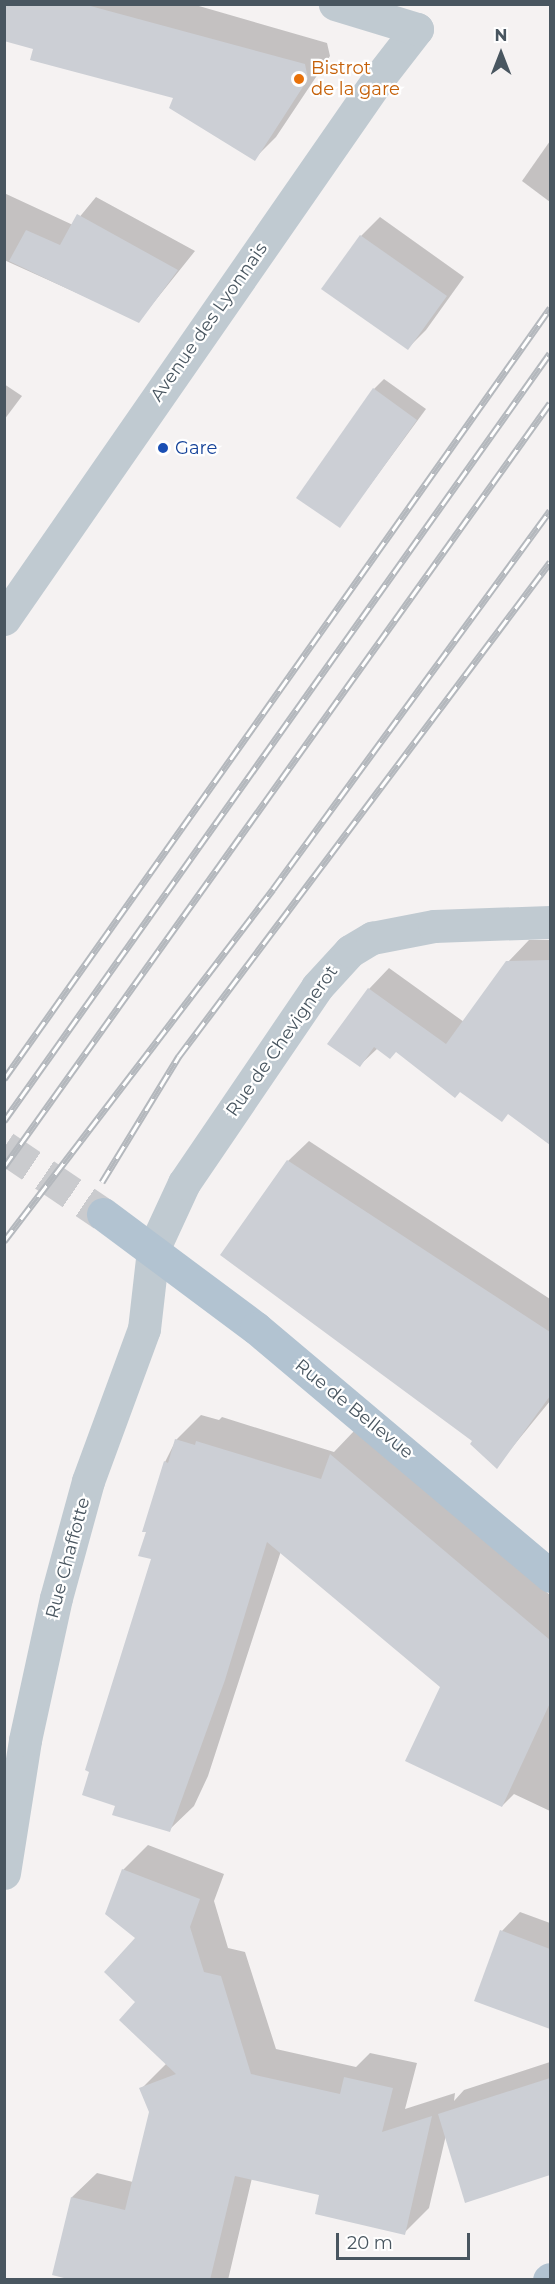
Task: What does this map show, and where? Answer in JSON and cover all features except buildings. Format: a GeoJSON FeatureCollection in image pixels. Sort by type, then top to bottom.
{"type":"FeatureCollection","features":[{"type":"Feature","properties":{"kind":"main road","name":"Rue de Bellevue"},"geometry":{"type":"LineString","coordinates":[[103,1214],[256,1328],[550,1576]]}},
{"type":"Feature","properties":{"kind":"street","name":"Avenue des Lyonnais"},"geometry":{"type":"LineString","coordinates":[[4,619],[379,78],[417,29],[335,4]]}},
{"type":"Feature","properties":{"kind":"street","name":"Rue de Chevignerot"},"geometry":{"type":"LineString","coordinates":[[153,1250],[183,1183],[317,987],[350,951],[372,938],[416,928],[550,922]]}},
{"type":"Feature","properties":{"kind":"street","name":"Rue Chaffotte"},"geometry":{"type":"LineString","coordinates":[[4,1873],[25,1740],[56,1598],[88,1481],[144,1329],[153,1250]]}},
{"type":"Feature","properties":{"kind":"tunnel"},"geometry":{"type":"LineString","coordinates":[[4,1147],[103,1214]]}},
{"type":"Feature","properties":{"kind":"railway"},"geometry":{"type":"LineString","coordinates":[[4,1079],[550,308]]}},
{"type":"Feature","properties":{"kind":"railway"},"geometry":{"type":"LineString","coordinates":[[4,1121],[550,353]]}},
{"type":"Feature","properties":{"kind":"railway"},"geometry":{"type":"LineString","coordinates":[[4,1167],[550,403]]}},
{"type":"Feature","properties":{"kind":"railway"},"geometry":{"type":"LineString","coordinates":[[4,1241],[273,889],[550,510]]}},
{"type":"Feature","properties":{"kind":"railway"},"geometry":{"type":"LineString","coordinates":[[102,1182],[179,1056],[550,562]]}},
{"type":"Feature","properties":{"kind":"place","name":"Bistrot de la gare"},"geometry":{"type":"Point","coordinates":[299,79]}},
{"type":"Feature","properties":{"kind":"place","name":"Gare"},"geometry":{"type":"Point","coordinates":[163,448]}}]}
